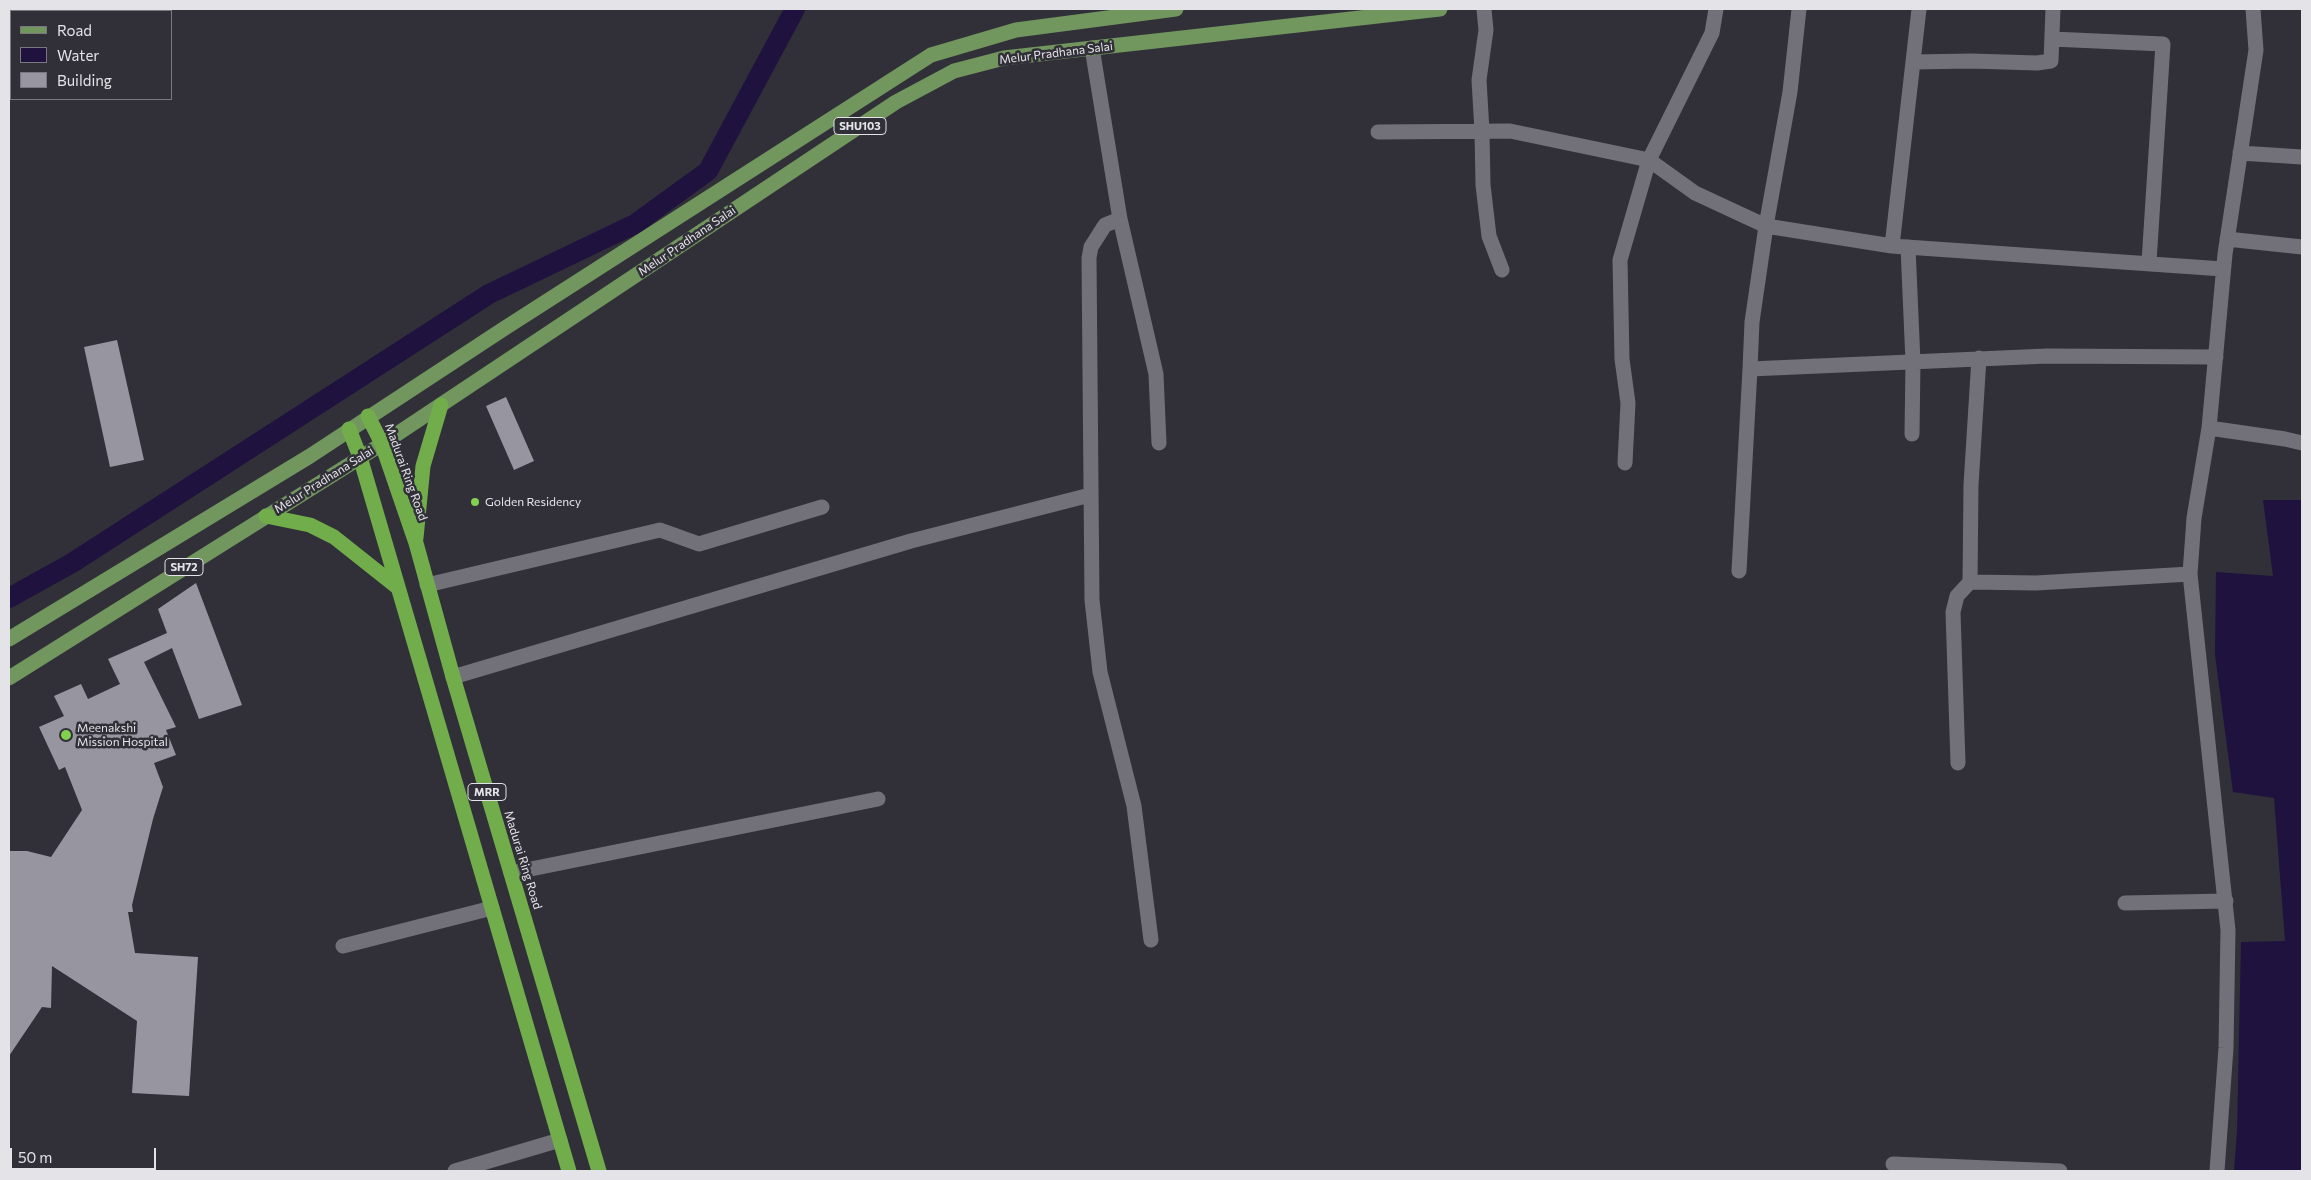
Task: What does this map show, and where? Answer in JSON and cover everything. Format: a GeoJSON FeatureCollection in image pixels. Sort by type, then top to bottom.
{"type":"FeatureCollection","features":[{"type":"Feature","properties":{"kind":"highway"},"geometry":{"type":"LineString","coordinates":[[416,543],[423,466],[441,405]]}},
{"type":"Feature","properties":{"kind":"highway","name":"Madurai Ring Road"},"geometry":{"type":"LineString","coordinates":[[368,416],[382,444],[416,543],[453,677],[599,1171]]}},
{"type":"Feature","properties":{"kind":"highway","name":"MRR"},"geometry":{"type":"LineString","coordinates":[[349,429],[360,457],[569,1171]]}},
{"type":"Feature","properties":{"kind":"highway"},"geometry":{"type":"LineString","coordinates":[[266,516],[310,525],[334,537],[397,588]]}},
{"type":"Feature","properties":{"kind":"main road","name":"Melur Pradhana Salai"},"geometry":{"type":"LineString","coordinates":[[9,639],[310,456],[368,416],[931,55],[1016,30],[1176,9]]}},
{"type":"Feature","properties":{"kind":"main road","name":"Melur Pradhana Salai"},"geometry":{"type":"LineString","coordinates":[[9,678],[382,444],[913,93],[954,71],[1004,58],[1440,9]]}},
{"type":"Feature","properties":{"kind":"street"},"geometry":{"type":"LineString","coordinates":[[1484,9],[1486,30],[1479,80],[1483,185],[1489,236],[1502,270]]}},
{"type":"Feature","properties":{"kind":"street"},"geometry":{"type":"LineString","coordinates":[[1625,463],[1628,403],[1622,359],[1620,260],[1649,160],[1712,33],[1716,9]]}},
{"type":"Feature","properties":{"kind":"street"},"geometry":{"type":"LineString","coordinates":[[1739,571],[1752,322],[1766,226],[1790,92],[1799,9]]}},
{"type":"Feature","properties":{"kind":"street"},"geometry":{"type":"LineString","coordinates":[[1892,246],[1919,9]]}},
{"type":"Feature","properties":{"kind":"street"},"geometry":{"type":"LineString","coordinates":[[1914,62],[2037,63],[2051,61],[2053,9]]}},
{"type":"Feature","properties":{"kind":"street"},"geometry":{"type":"LineString","coordinates":[[2217,1171],[2226,1048],[2228,930],[2190,574],[2194,518],[2210,428],[2227,238],[2256,50],[2253,9]]}},
{"type":"Feature","properties":{"kind":"street"},"geometry":{"type":"LineString","coordinates":[[2052,39],[2163,44],[2148,262]]}},
{"type":"Feature","properties":{"kind":"street"},"geometry":{"type":"LineString","coordinates":[[1092,48],[1120,219],[1156,374],[1159,443]]}},
{"type":"Feature","properties":{"kind":"street"},"geometry":{"type":"LineString","coordinates":[[1378,132],[1510,131],[1649,160],[1695,193],[1766,226],[1892,246],[2148,262],[2224,269]]}},
{"type":"Feature","properties":{"kind":"street"},"geometry":{"type":"LineString","coordinates":[[2240,153],[2302,157]]}},
{"type":"Feature","properties":{"kind":"street"},"geometry":{"type":"LineString","coordinates":[[1120,219],[1105,225],[1091,246],[1089,258],[1092,600],[1100,672],[1134,806],[1151,940]]}},
{"type":"Feature","properties":{"kind":"street"},"geometry":{"type":"LineString","coordinates":[[2227,238],[2302,247]]}},
{"type":"Feature","properties":{"kind":"street"},"geometry":{"type":"LineString","coordinates":[[1908,247],[1913,362],[1912,434]]}},
{"type":"Feature","properties":{"kind":"street"},"geometry":{"type":"LineString","coordinates":[[1750,369],[2047,356],[2216,357]]}},
{"type":"Feature","properties":{"kind":"street"},"geometry":{"type":"LineString","coordinates":[[1958,763],[1954,612],[1957,596],[1970,582],[1971,485],[1979,358]]}},
{"type":"Feature","properties":{"kind":"street"},"geometry":{"type":"LineString","coordinates":[[2210,428],[2285,439],[2302,444]]}},
{"type":"Feature","properties":{"kind":"street"},"geometry":{"type":"LineString","coordinates":[[453,677],[911,541],[1090,495]]}},
{"type":"Feature","properties":{"kind":"street"},"geometry":{"type":"LineString","coordinates":[[428,585],[660,530],[699,544],[822,507]]}},
{"type":"Feature","properties":{"kind":"street"},"geometry":{"type":"LineString","coordinates":[[1970,582],[2036,583],[2190,574]]}},
{"type":"Feature","properties":{"kind":"street"},"geometry":{"type":"LineString","coordinates":[[511,873],[878,799]]}},
{"type":"Feature","properties":{"kind":"street"},"geometry":{"type":"LineString","coordinates":[[2125,903],[2226,901]]}},
{"type":"Feature","properties":{"kind":"street"},"geometry":{"type":"LineString","coordinates":[[343,946],[492,908]]}},
{"type":"Feature","properties":{"kind":"street"},"geometry":{"type":"LineString","coordinates":[[455,1171],[560,1140]]}},
{"type":"Feature","properties":{"kind":"street"},"geometry":{"type":"LineString","coordinates":[[1893,1164],[2060,1171]]}},
{"type":"Feature","properties":{"kind":"water"},"geometry":{"type":"Polygon","coordinates":[[[2263,500],[2302,500],[2302,1171],[2234,1171],[2237,1131],[2241,942],[2285,941],[2274,798],[2233,792],[2215,655],[2216,572],[2273,576],[2263,500]]]}},
{"type":"Feature","properties":{"kind":"building"},"geometry":{"type":"Polygon","coordinates":[[[117,340],[144,460],[110,467],[84,347],[117,340]]]}},
{"type":"Feature","properties":{"kind":"building"},"geometry":{"type":"Polygon","coordinates":[[[506,397],[534,461],[514,470],[486,406],[506,397]]]}},
{"type":"Feature","properties":{"kind":"building"},"geometry":{"type":"Polygon","coordinates":[[[196,583],[242,705],[199,719],[172,648],[144,662],[176,727],[166,730],[176,755],[154,763],[163,787],[153,819],[132,905],[133,912],[128,912],[135,953],[198,957],[189,1096],[132,1093],[137,1021],[52,966],[51,1008],[42,1007],[9,1056],[9,851],[27,851],[51,857],[82,810],[65,767],[59,770],[39,727],[64,716],[54,696],[81,684],[88,699],[120,684],[108,659],[167,633],[158,609],[196,583]]]}},
{"type":"Feature","properties":{"kind":"waterway"},"geometry":{"type":"LineString","coordinates":[[9,598],[72,563],[489,294],[635,224],[708,171],[795,9]]}},
{"type":"Feature","properties":{"kind":"place","name":"Golden Residency"},"geometry":{"type":"Point","coordinates":[475,502]}},
{"type":"Feature","properties":{"kind":"place","name":"Meenakshi Mission Hospital"},"geometry":{"type":"Point","coordinates":[66,735]}}]}
